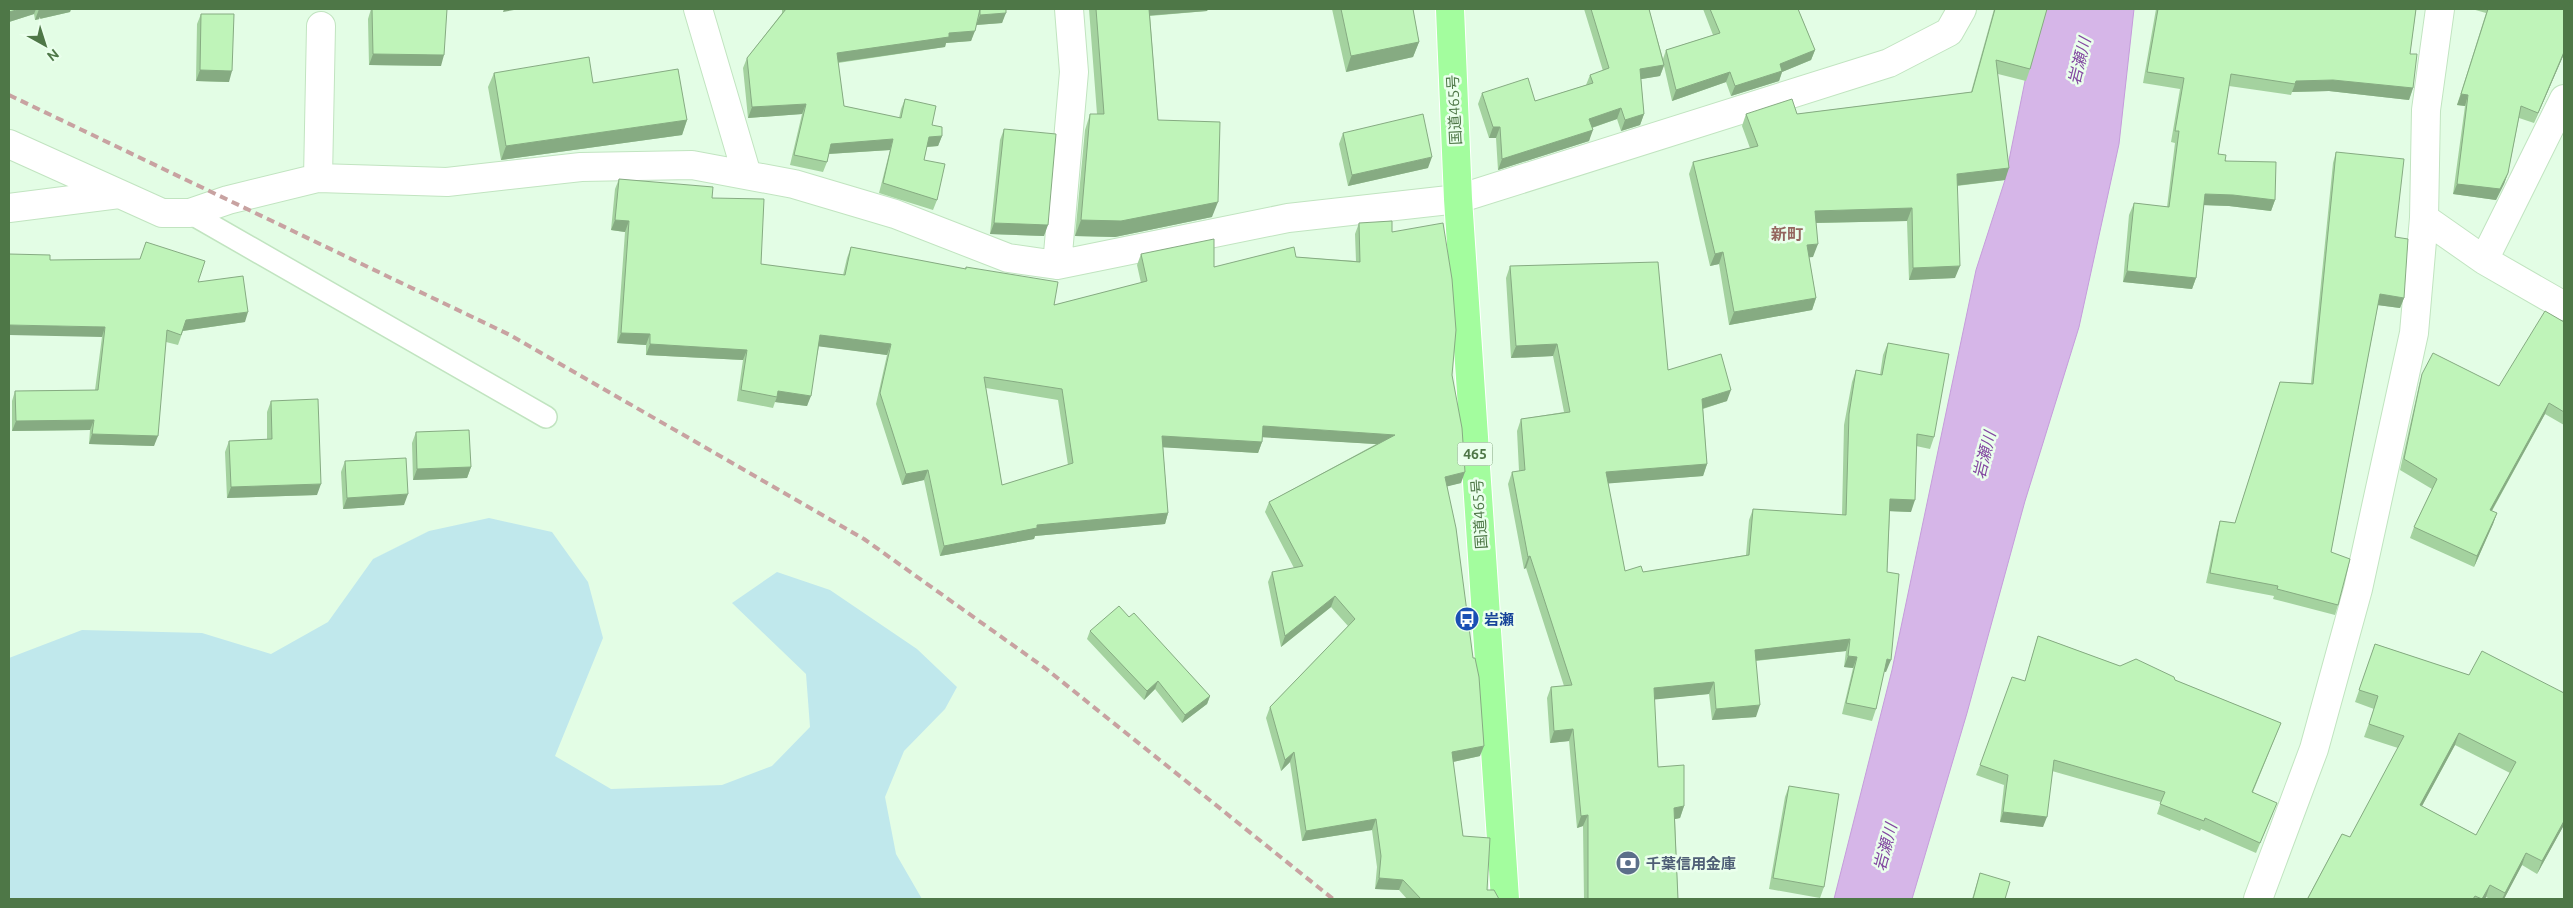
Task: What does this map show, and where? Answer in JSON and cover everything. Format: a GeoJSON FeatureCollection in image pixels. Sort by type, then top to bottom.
{"type":"FeatureCollection","features":[{"type":"Feature","properties":{"kind":"highway","name":"国道465号"},"geometry":{"type":"LineString","coordinates":[[1450,9],[1458,199],[1505,899]]}},
{"type":"Feature","properties":{"kind":"street"},"geometry":{"type":"LineString","coordinates":[[698,9],[747,175]]}},
{"type":"Feature","properties":{"kind":"street"},"geometry":{"type":"LineString","coordinates":[[1057,265],[1074,72],[1069,9]]}},
{"type":"Feature","properties":{"kind":"street"},"geometry":{"type":"LineString","coordinates":[[9,144],[162,213],[190,213],[228,200],[318,178],[447,182],[581,167],[692,165],[794,184],[896,214],[1008,258],[1057,265],[1288,218],[1458,199],[1889,63],[1949,32],[1962,9]]}},
{"type":"Feature","properties":{"kind":"street"},"geometry":{"type":"LineString","coordinates":[[2258,899],[2314,749],[2358,589],[2414,333],[2424,218],[2426,110],[2440,9]]}},
{"type":"Feature","properties":{"kind":"street"},"geometry":{"type":"LineString","coordinates":[[318,178],[321,26]]}},
{"type":"Feature","properties":{"kind":"street"},"geometry":{"type":"LineString","coordinates":[[2484,260],[2564,99]]}},
{"type":"Feature","properties":{"kind":"street"},"geometry":{"type":"LineString","coordinates":[[9,208],[119,194]]}},
{"type":"Feature","properties":{"kind":"street"},"geometry":{"type":"LineString","coordinates":[[2424,218],[2484,260],[2564,306]]}},
{"type":"Feature","properties":{"kind":"lane"},"geometry":{"type":"LineString","coordinates":[[190,213],[546,416]]}},
{"type":"Feature","properties":{"kind":"shaded area"},"geometry":{"type":"Polygon","coordinates":[[[489,518],[552,532],[588,582],[603,638],[555,756],[611,789],[722,785],[772,766],[810,727],[806,674],[732,603],[777,572],[830,590],[917,649],[957,687],[945,709],[904,751],[885,797],[896,854],[922,899],[9,899],[9,658],[82,630],[202,633],[271,654],[328,622],[373,559],[429,531],[489,518]]]}},
{"type":"Feature","properties":{"kind":"water","name":"岩瀬川"},"geometry":{"type":"Polygon","coordinates":[[[2036,9],[2134,9],[2119,144],[2079,327],[2025,501],[1967,713],[1912,899],[1834,899],[1892,670],[1976,270],[2005,180],[2026,76],[2036,9]]]}},
{"type":"Feature","properties":{"kind":"building"},"geometry":{"type":"Polygon","coordinates":[[[9,9],[20,9],[9,12],[9,9]]]}},
{"type":"Feature","properties":{"kind":"building"},"geometry":{"type":"Polygon","coordinates":[[[372,9],[447,9],[444,55],[373,54],[372,9]]]}},
{"type":"Feature","properties":{"kind":"building"},"geometry":{"type":"Polygon","coordinates":[[[786,9],[980,9],[975,31],[949,33],[949,37],[837,53],[844,106],[901,118],[905,99],[936,106],[932,125],[942,127],[942,136],[929,137],[924,160],[945,164],[937,200],[883,183],[893,139],[831,144],[827,162],[794,155],[806,104],[752,107],[747,58],[786,9]]]}},
{"type":"Feature","properties":{"kind":"building"},"geometry":{"type":"Polygon","coordinates":[[[980,9],[1006,9],[1006,13],[980,15],[980,9]]]}},
{"type":"Feature","properties":{"kind":"building"},"geometry":{"type":"Polygon","coordinates":[[[1096,9],[1149,9],[1158,120],[1220,122],[1218,202],[1121,221],[1081,220],[1090,114],[1104,114],[1096,9]]]}},
{"type":"Feature","properties":{"kind":"building"},"geometry":{"type":"Polygon","coordinates":[[[1341,9],[1413,9],[1419,42],[1351,56],[1341,9]]]}},
{"type":"Feature","properties":{"kind":"building"},"geometry":{"type":"Polygon","coordinates":[[[1591,9],[1649,9],[1664,65],[1640,69],[1644,114],[1625,120],[1621,108],[1589,119],[1593,130],[1502,159],[1500,127],[1493,127],[1482,93],[1528,78],[1535,101],[1593,83],[1590,75],[1609,68],[1591,9]]]}},
{"type":"Feature","properties":{"kind":"building"},"geometry":{"type":"Polygon","coordinates":[[[1710,9],[1798,9],[1815,50],[1780,64],[1782,71],[1735,86],[1730,72],[1676,90],[1666,50],[1720,33],[1710,9]]]}},
{"type":"Feature","properties":{"kind":"building"},"geometry":{"type":"Polygon","coordinates":[[[1995,9],[2047,9],[2030,69],[1996,60],[2009,168],[1957,174],[1960,266],[1913,268],[1912,208],[1815,211],[1818,244],[1807,245],[1816,298],[1734,312],[1723,252],[1715,254],[1693,162],[1758,146],[1746,114],[1792,99],[1797,114],[1972,92],[1995,9]]]}},
{"type":"Feature","properties":{"kind":"building"},"geometry":{"type":"Polygon","coordinates":[[[2158,9],[2416,9],[2410,54],[2417,54],[2413,88],[2333,80],[2296,81],[2295,84],[2231,74],[2218,154],[2226,155],[2225,161],[2276,162],[2275,200],[2205,194],[2196,278],[2127,271],[2134,203],[2169,207],[2179,131],[2175,131],[2184,78],[2147,72],[2158,9]]]}},
{"type":"Feature","properties":{"kind":"building"},"geometry":{"type":"Polygon","coordinates":[[[2488,9],[2564,9],[2564,52],[2538,113],[2521,106],[2508,173],[2500,189],[2457,184],[2468,95],[2461,94],[2488,9]]]}},
{"type":"Feature","properties":{"kind":"building"},"geometry":{"type":"Polygon","coordinates":[[[201,14],[234,14],[232,71],[200,70],[201,14]]]}},
{"type":"Feature","properties":{"kind":"building"},"geometry":{"type":"Polygon","coordinates":[[[589,57],[593,83],[678,69],[687,120],[506,146],[494,73],[589,57]]]}},
{"type":"Feature","properties":{"kind":"building"},"geometry":{"type":"Polygon","coordinates":[[[1423,114],[1432,157],[1352,175],[1343,133],[1423,114]]]}},
{"type":"Feature","properties":{"kind":"building"},"geometry":{"type":"Polygon","coordinates":[[[1004,129],[1056,134],[1048,225],[994,223],[1004,129]]]}},
{"type":"Feature","properties":{"kind":"building"},"geometry":{"type":"Polygon","coordinates":[[[2336,152],[2404,159],[2395,237],[2408,239],[2404,298],[2380,294],[2331,552],[2350,559],[2338,605],[2277,589],[2278,586],[2210,573],[2220,521],[2235,523],[2280,382],[2313,384],[2336,152]]]}},
{"type":"Feature","properties":{"kind":"building"},"geometry":{"type":"Polygon","coordinates":[[[619,179],[713,187],[712,198],[764,199],[761,264],[845,275],[851,247],[966,269],[966,267],[1058,282],[1054,305],[1147,281],[1141,254],[1214,239],[1214,267],[1294,247],[1296,257],[1360,262],[1359,223],[1392,221],[1392,232],[1443,223],[1452,279],[1456,330],[1452,375],[1462,428],[1465,472],[1445,477],[1456,528],[1473,658],[1475,658],[1479,677],[1484,746],[1452,752],[1463,836],[1490,838],[1487,890],[1494,890],[1499,899],[1421,899],[1403,880],[1379,878],[1381,856],[1376,819],[1306,831],[1294,752],[1285,760],[1270,707],[1355,619],[1335,596],[1285,636],[1272,572],[1303,566],[1269,502],[1395,435],[1263,426],[1262,442],[1162,436],[1168,513],[1037,525],[1037,528],[944,546],[928,470],[906,474],[880,393],[891,344],[820,335],[811,396],[778,391],[777,397],[741,390],[747,350],[650,344],[650,334],[621,333],[629,221],[615,220],[619,179]],[[984,377],[1002,485],[1073,463],[1062,389],[984,377]]]}},
{"type":"Feature","properties":{"kind":"building"},"geometry":{"type":"Polygon","coordinates":[[[146,242],[205,261],[198,282],[243,276],[248,312],[186,320],[181,335],[167,330],[158,436],[92,434],[94,420],[16,421],[15,391],[98,390],[105,327],[9,325],[9,254],[50,255],[50,260],[140,259],[146,242]]]}},
{"type":"Feature","properties":{"kind":"building"},"geometry":{"type":"Polygon","coordinates":[[[1658,262],[1668,370],[1721,354],[1731,390],[1702,399],[1707,464],[1606,472],[1625,571],[1641,566],[1643,572],[1749,555],[1753,509],[1846,515],[1849,414],[1856,370],[1882,375],[1888,343],[1949,354],[1934,437],[1917,434],[1915,500],[1890,499],[1887,572],[1899,574],[1891,660],[1887,659],[1876,709],[1846,703],[1857,657],[1848,656],[1850,639],[1755,650],[1760,705],[1716,709],[1714,682],[1654,688],[1658,767],[1684,765],[1684,806],[1674,808],[1678,899],[1588,899],[1588,815],[1581,816],[1573,729],[1554,731],[1551,687],[1572,685],[1530,556],[1528,557],[1512,472],[1525,470],[1521,419],[1570,412],[1557,344],[1516,346],[1510,266],[1658,262]]]}},
{"type":"Feature","properties":{"kind":"building"},"geometry":{"type":"Polygon","coordinates":[[[2545,311],[2564,322],[2564,412],[2549,403],[2490,510],[2497,513],[2477,556],[2414,527],[2437,479],[2404,459],[2422,374],[2433,353],[2499,386],[2545,311]]]}},
{"type":"Feature","properties":{"kind":"building"},"geometry":{"type":"Polygon","coordinates":[[[318,399],[321,484],[231,487],[229,441],[272,439],[271,401],[318,399]]]}},
{"type":"Feature","properties":{"kind":"building"},"geometry":{"type":"Polygon","coordinates":[[[469,430],[471,467],[417,469],[416,432],[469,430]]]}},
{"type":"Feature","properties":{"kind":"building"},"geometry":{"type":"Polygon","coordinates":[[[406,458],[408,494],[347,498],[345,461],[406,458]]]}},
{"type":"Feature","properties":{"kind":"building"},"geometry":{"type":"Polygon","coordinates":[[[1119,606],[1129,617],[1134,613],[1210,696],[1185,715],[1158,681],[1147,691],[1090,631],[1119,606]]]}},
{"type":"Feature","properties":{"kind":"building"},"geometry":{"type":"Polygon","coordinates":[[[2038,636],[2120,666],[2136,659],[2174,677],[2175,680],[2281,723],[2252,792],[2277,803],[2260,843],[2205,818],[2204,821],[2160,804],[2165,792],[2054,760],[2047,817],[2003,812],[2008,775],[1980,765],[2012,677],[2025,681],[2038,636]]]}},
{"type":"Feature","properties":{"kind":"building"},"geometry":{"type":"Polygon","coordinates":[[[2375,644],[2469,675],[2482,651],[2564,693],[2564,821],[2542,861],[2526,853],[2505,893],[2490,885],[2482,899],[2475,896],[2473,899],[2308,898],[2342,834],[2350,837],[2404,736],[2369,724],[2378,696],[2359,690],[2375,644]],[[2459,733],[2420,805],[2476,835],[2516,762],[2459,733]]]}},
{"type":"Feature","properties":{"kind":"building"},"geometry":{"type":"Polygon","coordinates":[[[1789,786],[1839,794],[1824,887],[1773,878],[1789,786]]]}},
{"type":"Feature","properties":{"kind":"building"},"geometry":{"type":"Polygon","coordinates":[[[1980,873],[2010,882],[2005,899],[1973,899],[1980,873]]]}},
{"type":"Feature","properties":{"kind":"railway"},"geometry":{"type":"LineString","coordinates":[[9,95],[510,335],[864,539],[1045,668],[1333,899]]}},
{"type":"Feature","properties":{"kind":"place","name":"岩瀬"},"geometry":{"type":"Point","coordinates":[1467,619]}},
{"type":"Feature","properties":{"kind":"place","name":"千葉信用金庫"},"geometry":{"type":"Point","coordinates":[1628,863]}},
{"type":"Feature","properties":{"kind":"district","name":"新町"},"geometry":{"type":"Point","coordinates":[1787,234]}}]}
